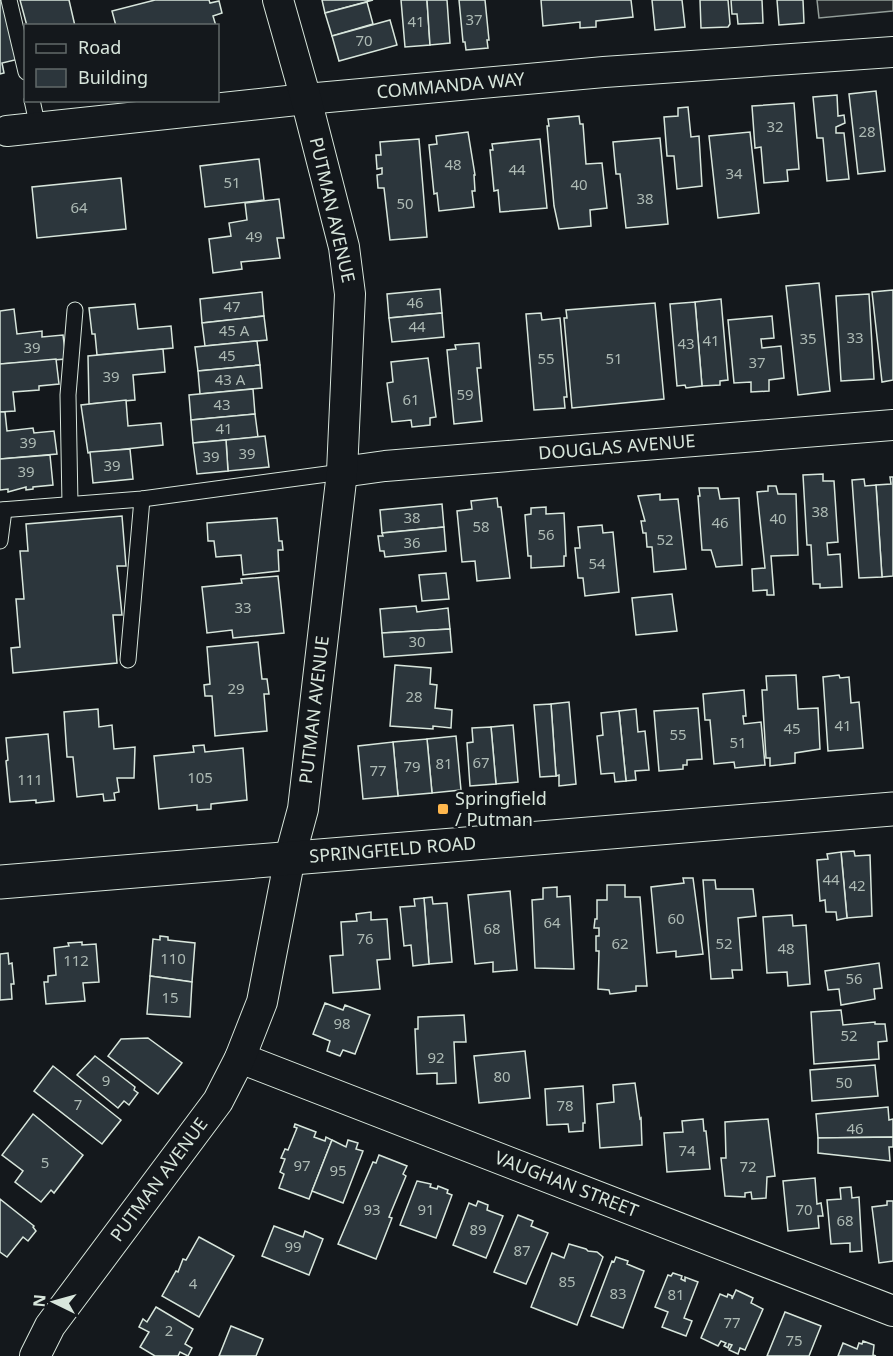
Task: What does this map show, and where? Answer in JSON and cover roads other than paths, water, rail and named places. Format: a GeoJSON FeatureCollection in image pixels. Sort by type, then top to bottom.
{"type":"FeatureCollection","features":[{"type":"Feature","properties":{"kind":"street","name":"PUTMAN AVENUE"},"geometry":{"type":"LineString","coordinates":[[35,1356],[50,1326],[218,1101],[240,1058],[262,1002],[290,857],[303,809],[342,472],[350,294],[344,247],[278,0]]}},
{"type":"Feature","properties":{"kind":"street","name":"COMMANDA WAY"},"geometry":{"type":"LineString","coordinates":[[7,131],[35,114],[306,99],[604,72],[893,52]]}},
{"type":"Feature","properties":{"kind":"street","name":"DOUGLAS AVENUE"},"geometry":{"type":"LineString","coordinates":[[342,472],[396,465],[893,425]]}},
{"type":"Feature","properties":{"kind":"street","name":"SPRINGFIELD ROAD"},"geometry":{"type":"LineString","coordinates":[[0,882],[893,809]]}},
{"type":"Feature","properties":{"kind":"street","name":"VAUGHAN STREET"},"geometry":{"type":"LineString","coordinates":[[240,1058],[893,1311]]}},
{"type":"Feature","properties":{"kind":"lane"},"geometry":{"type":"LineString","coordinates":[[9,0],[24,64]]}},
{"type":"Feature","properties":{"kind":"lane"},"geometry":{"type":"LineString","coordinates":[[70,504],[68,395],[75,310]]}},
{"type":"Feature","properties":{"kind":"lane"},"geometry":{"type":"LineString","coordinates":[[0,541],[2,510],[142,499],[342,472]]}},
{"type":"Feature","properties":{"kind":"lane"},"geometry":{"type":"LineString","coordinates":[[128,660],[142,499]]}},
{"type":"Feature","properties":{"kind":"place","name":"Springfield / Putman"},"geometry":{"type":"Point","coordinates":[443,809]}}]}
